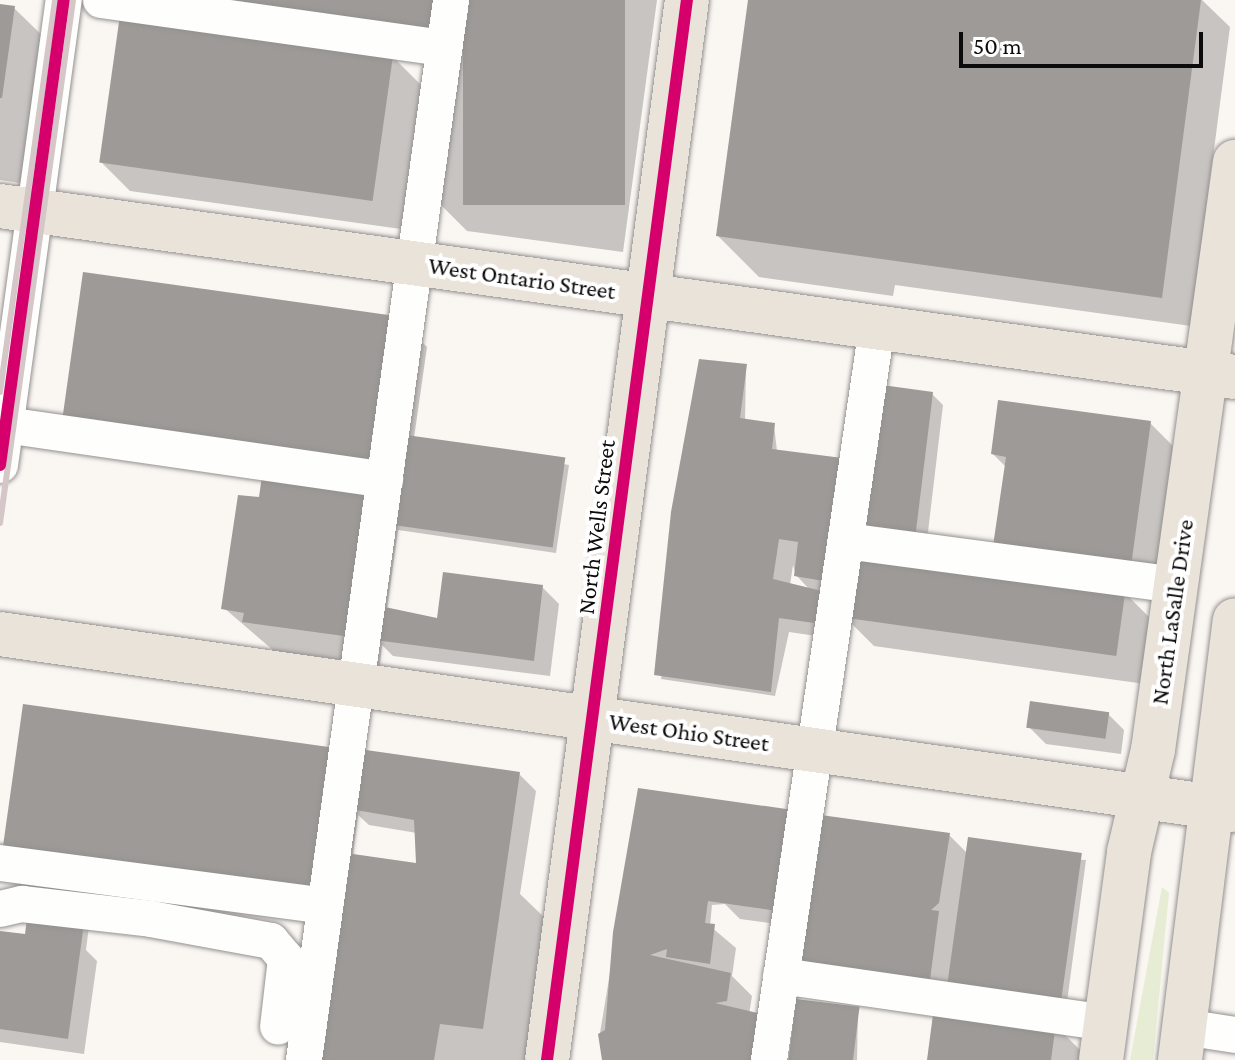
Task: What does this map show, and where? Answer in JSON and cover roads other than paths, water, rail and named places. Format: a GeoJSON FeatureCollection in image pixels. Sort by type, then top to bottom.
{"type":"FeatureCollection","features":[{"type":"Feature","properties":{"kind":"main road","name":"North Wells Street"},"geometry":{"type":"LineString","coordinates":[[547,1060],[687,0]]}},
{"type":"Feature","properties":{"kind":"main road","name":"North LaSalle Drive"},"geometry":{"type":"LineString","coordinates":[[1104,1042],[1174,585],[1220,375],[1235,162]]}},
{"type":"Feature","properties":{"kind":"main road","name":"West Ontario Street"},"geometry":{"type":"LineString","coordinates":[[18,208],[1220,375]]}},
{"type":"Feature","properties":{"kind":"main road"},"geometry":{"type":"LineString","coordinates":[[1182,1043],[1222,808],[1235,620]]}},
{"type":"Feature","properties":{"kind":"main road","name":"West Ohio Street"},"geometry":{"type":"LineString","coordinates":[[0,634],[1222,808]]}},
{"type":"Feature","properties":{"kind":"street"},"geometry":{"type":"LineString","coordinates":[[0,465],[18,208],[64,0]]}},
{"type":"Feature","properties":{"kind":"street"},"geometry":{"type":"LineString","coordinates":[[101,0],[444,48]]}},
{"type":"Feature","properties":{"kind":"street"},"geometry":{"type":"LineString","coordinates":[[304,1060],[451,0]]}},
{"type":"Feature","properties":{"kind":"street"},"geometry":{"type":"LineString","coordinates":[[769,1060],[877,327]]}},
{"type":"Feature","properties":{"kind":"street"},"geometry":{"type":"LineString","coordinates":[[5,425],[385,480]]}},
{"type":"Feature","properties":{"kind":"street"},"geometry":{"type":"LineString","coordinates":[[846,541],[1174,585]]}},
{"type":"Feature","properties":{"kind":"street"},"geometry":{"type":"LineString","coordinates":[[0,863],[325,906]]}},
{"type":"Feature","properties":{"kind":"street"},"geometry":{"type":"LineString","coordinates":[[151,919],[156,884]]}},
{"type":"Feature","properties":{"kind":"street"},"geometry":{"type":"LineString","coordinates":[[0,909],[22,904],[151,919],[271,941],[286,959],[278,1027]]}},
{"type":"Feature","properties":{"kind":"street"},"geometry":{"type":"LineString","coordinates":[[781,976],[1104,1042]]}},
{"type":"Feature","properties":{"kind":"street"},"geometry":{"type":"LineString","coordinates":[[1182,1043],[1235,1035]]}},
{"type":"Feature","properties":{"kind":"railway"},"geometry":{"type":"LineString","coordinates":[[0,392],[55,0]]}},
{"type":"Feature","properties":{"kind":"railway"},"geometry":{"type":"LineString","coordinates":[[0,523],[73,0]]}}]}
